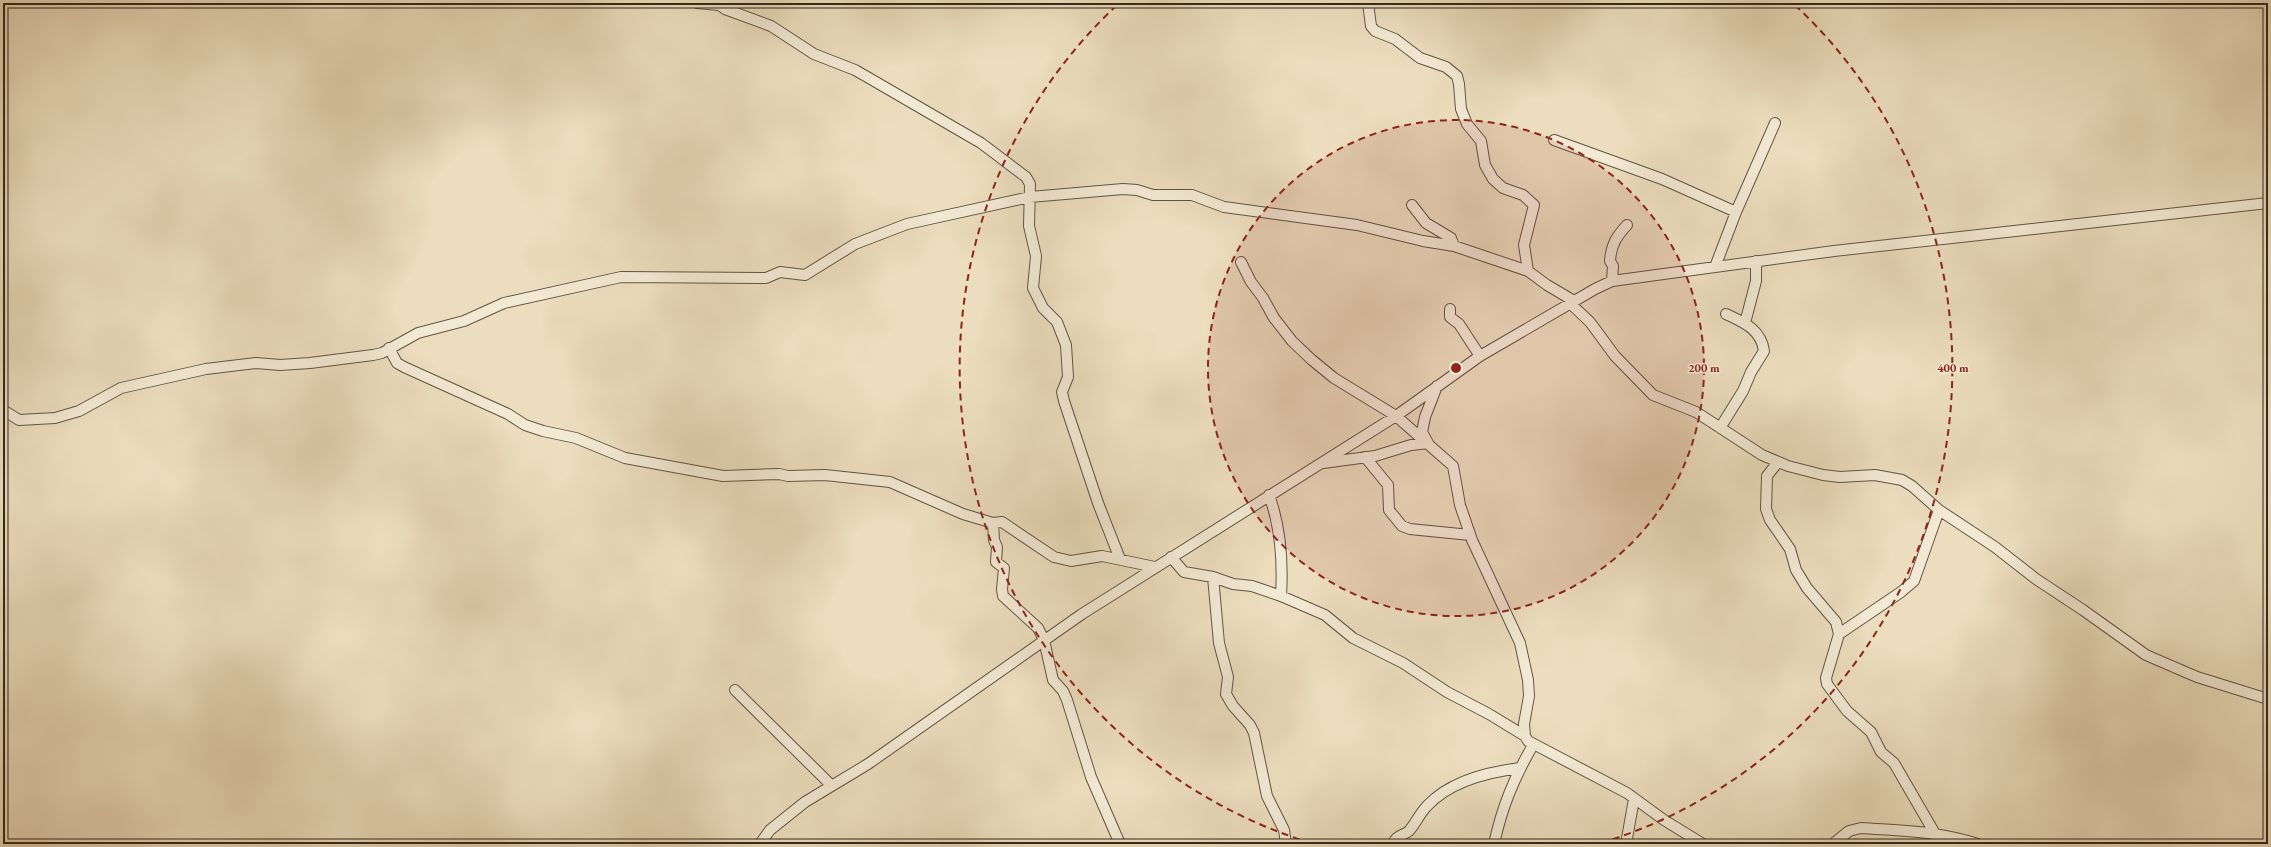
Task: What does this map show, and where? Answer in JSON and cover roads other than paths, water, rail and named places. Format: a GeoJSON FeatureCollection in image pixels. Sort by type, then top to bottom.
{"type":"FeatureCollection","features":[{"type":"Feature","properties":{"kind":"street"},"geometry":{"type":"LineString","coordinates":[[697,3],[718,4],[771,26],[814,54],[855,70],[981,143],[1026,177],[1030,184],[1029,226],[1036,256],[1033,288],[1043,308],[1057,322],[1063,334],[1066,345],[1068,377],[1062,392],[1064,401],[1082,451],[1098,503],[1120,559]]}},
{"type":"Feature","properties":{"kind":"street"},"geometry":{"type":"LineString","coordinates":[[1368,3],[1371,26],[1375,31],[1395,39],[1420,58],[1446,67],[1457,76],[1460,84],[1460,109],[1467,124],[1481,141],[1485,165],[1493,179],[1503,188],[1523,195],[1534,205],[1524,245],[1528,270]]}},
{"type":"Feature","properties":{"kind":"street"},"geometry":{"type":"LineString","coordinates":[[1715,267],[1736,212],[1776,123]]}},
{"type":"Feature","properties":{"kind":"street"},"geometry":{"type":"LineString","coordinates":[[1554,140],[1662,179],[1736,212]]}},
{"type":"Feature","properties":{"kind":"street"},"geometry":{"type":"LineString","coordinates":[[3,410],[19,420],[55,418],[79,411],[121,388],[206,369],[256,364],[280,365],[310,363],[373,355],[382,353],[418,333],[464,321],[504,303],[621,277],[766,278],[780,272],[805,275],[855,244],[907,224],[1030,197],[1107,189],[1137,190],[1166,196],[1192,195],[1224,207],[1357,225],[1423,241],[1454,246],[1528,270],[1572,302],[1615,356],[1648,391],[1663,399],[1696,412],[1762,455],[1778,462],[1823,475],[1840,477],[1875,475],[1902,480],[1912,486],[1939,510],[1995,547],[2036,579],[2083,610],[2146,655],[2197,677],[2268,699]]}},
{"type":"Feature","properties":{"kind":"street"},"geometry":{"type":"LineString","coordinates":[[760,844],[770,830],[785,817],[831,785],[868,764],[1044,640],[1155,567],[1317,464],[1396,416],[1480,356],[1572,302],[1612,281],[1834,251],[2268,203]]}},
{"type":"Feature","properties":{"kind":"street"},"geometry":{"type":"LineString","coordinates":[[1412,205],[1426,222],[1451,238],[1454,246]]}},
{"type":"Feature","properties":{"kind":"street"},"geometry":{"type":"LineString","coordinates":[[1612,281],[1613,266],[1610,262],[1611,249],[1614,239],[1627,225]]}},
{"type":"Feature","properties":{"kind":"street"},"geometry":{"type":"LineString","coordinates":[[1746,323],[1756,281],[1756,261]]}},
{"type":"Feature","properties":{"kind":"street"},"geometry":{"type":"LineString","coordinates":[[1241,262],[1251,282],[1292,341],[1334,378],[1396,416],[1453,466],[1458,485],[1460,505],[1470,535],[1520,643],[1526,667],[1529,696],[1524,724],[1525,736]]}},
{"type":"Feature","properties":{"kind":"street"},"geometry":{"type":"LineString","coordinates":[[1450,308],[1450,317],[1459,324],[1480,356]]}},
{"type":"Feature","properties":{"kind":"street"},"geometry":{"type":"LineString","coordinates":[[1720,428],[1744,391],[1750,372],[1764,351],[1762,341],[1757,333],[1746,323],[1726,314]]}},
{"type":"Feature","properties":{"kind":"street"},"geometry":{"type":"LineString","coordinates":[[389,348],[397,363],[404,367],[508,414],[525,425],[542,431],[576,438],[625,458],[723,476],[779,474],[788,476],[825,475],[890,482],[963,514],[993,523],[1002,522],[1054,558],[1071,561],[1096,555],[1155,567]]}},
{"type":"Feature","properties":{"kind":"street"},"geometry":{"type":"LineString","coordinates":[[1428,443],[1422,432],[1425,417],[1437,386]]}},
{"type":"Feature","properties":{"kind":"street"},"geometry":{"type":"LineString","coordinates":[[1317,464],[1365,458],[1411,445],[1428,443]]}},
{"type":"Feature","properties":{"kind":"street"},"geometry":{"type":"LineString","coordinates":[[1365,458],[1388,485],[1389,510],[1402,526],[1410,529],[1470,535]]}},
{"type":"Feature","properties":{"kind":"street"},"geometry":{"type":"LineString","coordinates":[[1778,462],[1767,476],[1766,509],[1770,520],[1790,549],[1796,570],[1807,588],[1836,622],[1839,634],[1826,678],[1827,684],[1847,711],[1874,736],[1881,752],[1894,763],[1934,832]]}},
{"type":"Feature","properties":{"kind":"street"},"geometry":{"type":"LineString","coordinates":[[1269,495],[1274,513],[1281,566],[1280,596]]}},
{"type":"Feature","properties":{"kind":"street"},"geometry":{"type":"LineString","coordinates":[[1839,634],[1901,592],[1914,581],[1939,510]]}},
{"type":"Feature","properties":{"kind":"street"},"geometry":{"type":"LineString","coordinates":[[993,523],[992,532],[997,547],[996,562],[1004,568],[1002,590],[1003,596],[1034,623],[1044,640],[1053,680],[1063,691],[1067,700],[1091,778],[1120,844]]}},
{"type":"Feature","properties":{"kind":"street"},"geometry":{"type":"LineString","coordinates":[[1171,557],[1184,572],[1213,577],[1233,584],[1252,586],[1325,615],[1354,638],[1403,663],[1447,692],[1525,736],[1533,745],[1606,782],[1703,844]]}},
{"type":"Feature","properties":{"kind":"street"},"geometry":{"type":"LineString","coordinates":[[1213,577],[1219,643],[1228,677],[1226,694],[1233,706],[1250,725],[1254,733],[1267,796],[1284,830],[1286,844]]}},
{"type":"Feature","properties":{"kind":"street"},"geometry":{"type":"LineString","coordinates":[[735,690],[831,785]]}},
{"type":"Feature","properties":{"kind":"street"},"geometry":{"type":"LineString","coordinates":[[1494,844],[1501,811],[1520,768],[1533,745]]}},
{"type":"Feature","properties":{"kind":"street"},"geometry":{"type":"LineString","coordinates":[[1393,844],[1397,837],[1408,832],[1427,806],[1449,788],[1502,770],[1520,768]]}},
{"type":"Feature","properties":{"kind":"street"},"geometry":{"type":"LineString","coordinates":[[1626,844],[1634,799]]}},
{"type":"Feature","properties":{"kind":"street"},"geometry":{"type":"LineString","coordinates":[[1833,844],[1849,831],[1861,828],[1934,832],[1956,836],[1978,844]]}}]}
